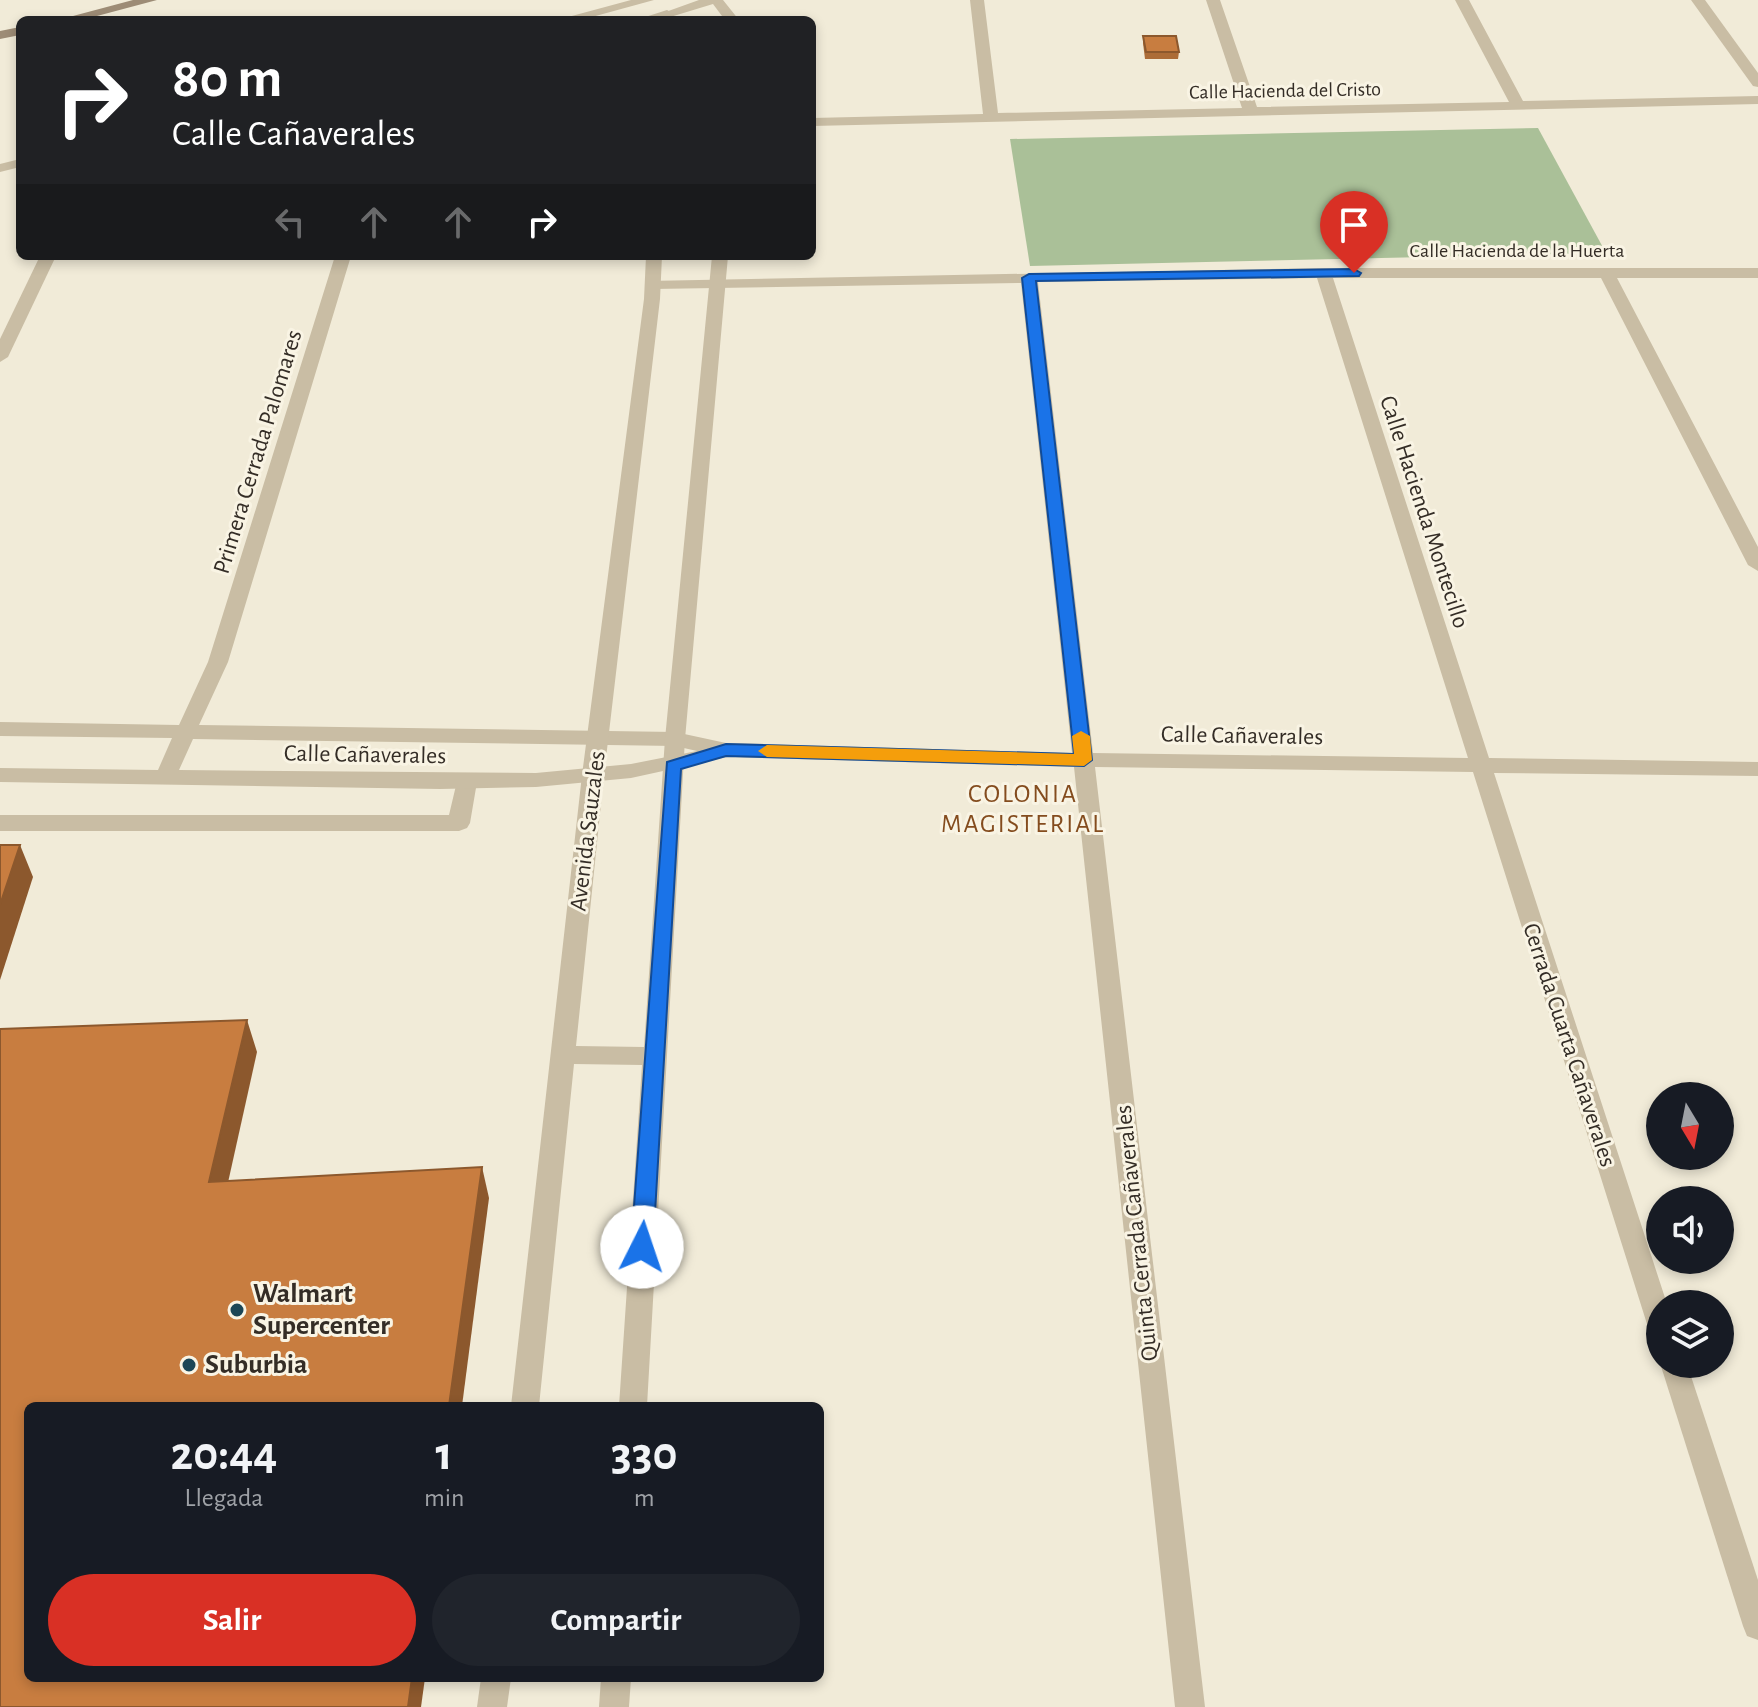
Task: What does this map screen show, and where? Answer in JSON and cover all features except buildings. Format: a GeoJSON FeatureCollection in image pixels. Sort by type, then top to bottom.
{"type":"FeatureCollection","features":[{"type":"Feature","properties":{"kind":"main road"},"geometry":{"type":"LineString","coordinates":[[82,16],[150,0]]}},
{"type":"Feature","properties":{"kind":"street"},"geometry":{"type":"LineString","coordinates":[[581,16],[647,0]]}},
{"type":"Feature","properties":{"kind":"street"},"geometry":{"type":"LineString","coordinates":[[655,0],[668,16]]}},
{"type":"Feature","properties":{"kind":"street"},"geometry":{"type":"LineString","coordinates":[[672,16],[714,0],[728,16]]}},
{"type":"Feature","properties":{"kind":"street"},"geometry":{"type":"LineString","coordinates":[[977,0],[991,117]]}},
{"type":"Feature","properties":{"kind":"street"},"geometry":{"type":"LineString","coordinates":[[1213,0],[1251,112]]}},
{"type":"Feature","properties":{"kind":"street"},"geometry":{"type":"LineString","coordinates":[[1462,0],[1518,106]]}},
{"type":"Feature","properties":{"kind":"street"},"geometry":{"type":"LineString","coordinates":[[1698,0],[1758,83]]}},
{"type":"Feature","properties":{"kind":"street","name":"Calle Hacienda del Cristo"},"geometry":{"type":"LineString","coordinates":[[816,122],[1758,100]]}},
{"type":"Feature","properties":{"kind":"street"},"geometry":{"type":"LineString","coordinates":[[0,357],[46,260]]}},
{"type":"Feature","properties":{"kind":"street","name":"Primera Cerrada Palomares"},"geometry":{"type":"LineString","coordinates":[[165,777],[190,730],[218,662],[342,260]]}},
{"type":"Feature","properties":{"kind":"street","name":"Avenida Sauzales"},"geometry":{"type":"LineString","coordinates":[[525,1402],[593,775],[654,260]]}},
{"type":"Feature","properties":{"kind":"street"},"geometry":{"type":"LineString","coordinates":[[633,1402],[675,739],[720,260]]}},
{"type":"Feature","properties":{"kind":"street","name":"Calle Hacienda de la Huerta"},"geometry":{"type":"LineString","coordinates":[[653,284],[1323,273],[1758,273]]}},
{"type":"Feature","properties":{"kind":"street","name":"Calle Hacienda Montecillo"},"geometry":{"type":"LineString","coordinates":[[1323,273],[1479,765]]}},
{"type":"Feature","properties":{"kind":"street"},"geometry":{"type":"LineString","coordinates":[[1607,274],[1758,565]]}},
{"type":"Feature","properties":{"kind":"street","name":"Quinta Cerrada Cañaverales"},"geometry":{"type":"LineString","coordinates":[[1029,278],[1190,1707]]}},
{"type":"Feature","properties":{"kind":"street","name":"Calle Cañaverales"},"geometry":{"type":"LineString","coordinates":[[0,729],[675,739],[726,750],[1084,760],[1758,769]]}},
{"type":"Feature","properties":{"kind":"street","name":"Calle Cañaverales"},"geometry":{"type":"LineString","coordinates":[[0,775],[466,782],[593,775],[673,766],[726,750]]}},
{"type":"Feature","properties":{"kind":"street","name":"Cerrada Cuarta Cañaverales"},"geometry":{"type":"LineString","coordinates":[[1479,765],[1649,1290]]}},
{"type":"Feature","properties":{"kind":"street"},"geometry":{"type":"LineString","coordinates":[[0,823],[459,823],[466,782]]}},
{"type":"Feature","properties":{"kind":"street"},"geometry":{"type":"LineString","coordinates":[[564,1055],[654,1056]]}},
{"type":"Feature","properties":{"kind":"street"},"geometry":{"type":"LineString","coordinates":[[1678,1378],[1758,1626]]}},
{"type":"Feature","properties":{"kind":"street"},"geometry":{"type":"LineString","coordinates":[[492,1707],[495,1682]]}},
{"type":"Feature","properties":{"kind":"street"},"geometry":{"type":"LineString","coordinates":[[614,1707],[616,1682]]}},
{"type":"Feature","properties":{"kind":"green space"},"geometry":{"type":"Polygon","coordinates":[[[1538,128],[1606,253],[1030,266],[1010,139],[1538,128]]]}},
{"type":"Feature","properties":{"kind":"slow traffic"},"geometry":{"type":"LineString","coordinates":[[767,751],[1084,760],[1081,736]]}},
{"type":"Feature","properties":{"kind":"place","name":"Walmart Supercenter"},"geometry":{"type":"Point","coordinates":[237,1310]}},
{"type":"Feature","properties":{"kind":"place","name":"Suburbia"},"geometry":{"type":"Point","coordinates":[189,1365]}},
{"type":"Feature","properties":{"kind":"district","name":"COLONIA MAGISTERIAL"},"geometry":{"type":"Point","coordinates":[1023,809]}},
{"type":"Feature","properties":{"kind":"route"},"geometry":{"type":"LineString","coordinates":[[642,1247],[673,766],[726,750],[1084,760],[1029,278],[1354,273]]}}]}
